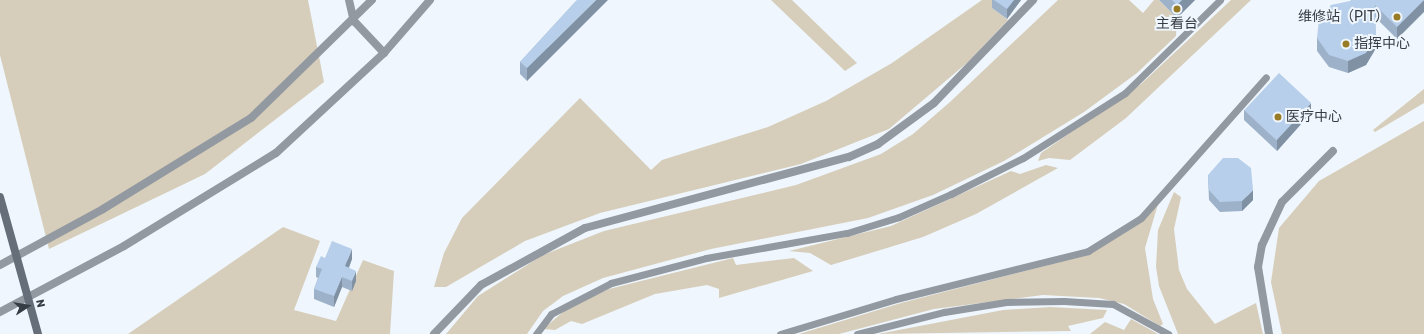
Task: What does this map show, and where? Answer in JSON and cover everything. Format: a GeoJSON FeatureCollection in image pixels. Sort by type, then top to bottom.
{"type":"FeatureCollection","features":[{"type":"Feature","properties":{"kind":"main road"},"geometry":{"type":"LineString","coordinates":[[0,197],[18,253],[38,334]]}},
{"type":"Feature","properties":{"kind":"street"},"geometry":{"type":"LineString","coordinates":[[349,0],[354,21],[384,53]]}},
{"type":"Feature","properties":{"kind":"street"},"geometry":{"type":"LineString","coordinates":[[0,265],[18,253],[103,209],[251,118],[354,21],[372,0]]}},
{"type":"Feature","properties":{"kind":"street"},"geometry":{"type":"LineString","coordinates":[[0,312],[124,246],[276,153],[384,53],[430,0]]}},
{"type":"Feature","properties":{"kind":"street"},"geometry":{"type":"LineString","coordinates":[[434,334],[480,285],[585,228],[849,157],[878,144],[934,103],[1033,0]]}},
{"type":"Feature","properties":{"kind":"street"},"geometry":{"type":"LineString","coordinates":[[1269,334],[1259,273],[1262,245],[1282,202],[1333,151]]}},
{"type":"Feature","properties":{"kind":"lane"},"geometry":{"type":"LineString","coordinates":[[536,334],[551,314],[611,283],[706,258],[847,233],[899,217],[959,190],[1023,158],[1125,93],[1220,0]]}},
{"type":"Feature","properties":{"kind":"lane"},"geometry":{"type":"LineString","coordinates":[[780,334],[896,299],[1088,251],[1141,218],[1266,77]]}},
{"type":"Feature","properties":{"kind":"lane"},"geometry":{"type":"LineString","coordinates":[[857,334],[944,312],[1006,302],[1064,301],[1113,304],[1168,334]]}},
{"type":"Feature","properties":{"kind":"shaded area"},"geometry":{"type":"Polygon","coordinates":[[[0,0],[308,0],[324,82],[205,174],[49,249],[0,55],[0,0]]]}},
{"type":"Feature","properties":{"kind":"shaded area"},"geometry":{"type":"Polygon","coordinates":[[[771,0],[792,0],[857,63],[845,71],[771,0]]]}},
{"type":"Feature","properties":{"kind":"shaded area"},"geometry":{"type":"Polygon","coordinates":[[[982,0],[997,0],[992,8],[1008,20],[968,62],[889,129],[801,164],[600,213],[525,241],[446,287],[434,287],[444,253],[462,218],[580,98],[651,170],[662,160],[768,127],[826,101],[892,63],[982,0]]]}},
{"type":"Feature","properties":{"kind":"shaded area"},"geometry":{"type":"Polygon","coordinates":[[[1058,0],[1129,0],[1143,13],[1154,0],[1159,0],[1177,18],[1176,36],[1137,73],[1084,112],[1004,161],[933,195],[868,218],[711,249],[603,278],[563,296],[543,311],[527,334],[446,334],[478,296],[543,255],[604,231],[796,185],[881,154],[913,134],[950,102],[1058,0]]]}},
{"type":"Feature","properties":{"kind":"shaded area"},"geometry":{"type":"Polygon","coordinates":[[[1231,0],[1251,0],[1126,118],[1070,160],[1049,158],[1038,161],[1041,153],[1141,84],[1231,0]]]}},
{"type":"Feature","properties":{"kind":"shaded area"},"geometry":{"type":"Polygon","coordinates":[[[1424,89],[1424,103],[1375,132],[1373,130],[1424,89]]]}},
{"type":"Feature","properties":{"kind":"shaded area"},"geometry":{"type":"Polygon","coordinates":[[[1424,121],[1424,334],[1282,334],[1271,282],[1279,228],[1319,181],[1424,121]]]}},
{"type":"Feature","properties":{"kind":"shaded area"},"geometry":{"type":"Polygon","coordinates":[[[1046,165],[1058,168],[976,214],[923,237],[831,265],[810,253],[789,251],[891,226],[1011,171],[1020,174],[1046,165]]]}},
{"type":"Feature","properties":{"kind":"shaded area"},"geometry":{"type":"Polygon","coordinates":[[[1174,192],[1181,197],[1174,229],[1179,270],[1187,289],[1215,324],[1256,303],[1263,334],[1178,334],[1159,286],[1156,267],[1158,230],[1174,192]]]}},
{"type":"Feature","properties":{"kind":"shaded area"},"geometry":{"type":"Polygon","coordinates":[[[1158,204],[1145,248],[1153,299],[1163,324],[1160,326],[1124,304],[1099,298],[1043,295],[934,309],[839,334],[799,334],[901,303],[1079,257],[1123,234],[1158,204]]]}},
{"type":"Feature","properties":{"kind":"shaded area"},"geometry":{"type":"Polygon","coordinates":[[[283,227],[320,241],[294,310],[336,321],[363,260],[394,271],[390,334],[128,334],[283,227]]]}},
{"type":"Feature","properties":{"kind":"shaded area"},"geometry":{"type":"Polygon","coordinates":[[[733,258],[736,265],[794,258],[813,271],[719,298],[719,289],[707,285],[655,294],[582,324],[571,321],[555,330],[543,329],[569,307],[609,289],[733,258]]]}},
{"type":"Feature","properties":{"kind":"shaded area"},"geometry":{"type":"Polygon","coordinates":[[[1050,307],[1107,310],[1103,318],[1068,326],[1071,331],[878,334],[1003,310],[1050,307]]]}},
{"type":"Feature","properties":{"kind":"shaded area"},"geometry":{"type":"Polygon","coordinates":[[[1131,319],[1158,334],[1090,334],[1105,322],[1124,330],[1131,319]]]}},
{"type":"Feature","properties":{"kind":"building"},"geometry":{"type":"Polygon","coordinates":[[[577,0],[596,0],[527,68],[520,62],[577,0]]]}},
{"type":"Feature","properties":{"kind":"building"},"geometry":{"type":"Polygon","coordinates":[[[994,0],[1014,0],[1007,9],[994,0]]]}},
{"type":"Feature","properties":{"kind":"building"},"geometry":{"type":"Polygon","coordinates":[[[1172,0],[1182,0],[1177,5],[1172,0]]]}},
{"type":"Feature","properties":{"kind":"building"},"geometry":{"type":"Polygon","coordinates":[[[1351,0],[1424,0],[1397,27],[1375,5],[1376,36],[1366,53],[1348,61],[1329,55],[1317,38],[1319,19],[1331,5],[1351,0]]]}},
{"type":"Feature","properties":{"kind":"building","name":"医疗中心"},"geometry":{"type":"Polygon","coordinates":[[[1279,73],[1311,103],[1276,140],[1244,110],[1279,73]]]}},
{"type":"Feature","properties":{"kind":"building"},"geometry":{"type":"Polygon","coordinates":[[[1223,158],[1238,158],[1251,168],[1253,190],[1242,201],[1220,202],[1209,190],[1208,175],[1223,158]]]}},
{"type":"Feature","properties":{"kind":"building"},"geometry":{"type":"Polygon","coordinates":[[[332,241],[352,249],[345,266],[356,271],[352,281],[342,277],[334,296],[314,289],[322,269],[316,267],[321,256],[325,258],[332,241]]]}},
{"type":"Feature","properties":{"kind":"place","name":"主看台"},"geometry":{"type":"Point","coordinates":[1177,9]}},
{"type":"Feature","properties":{"kind":"place","name":"维修站（PIT）"},"geometry":{"type":"Point","coordinates":[1397,17]}},
{"type":"Feature","properties":{"kind":"place","name":"指挥中心"},"geometry":{"type":"Point","coordinates":[1346,44]}},
{"type":"Feature","properties":{"kind":"place","name":"医疗中心"},"geometry":{"type":"Point","coordinates":[1278,117]}}]}
